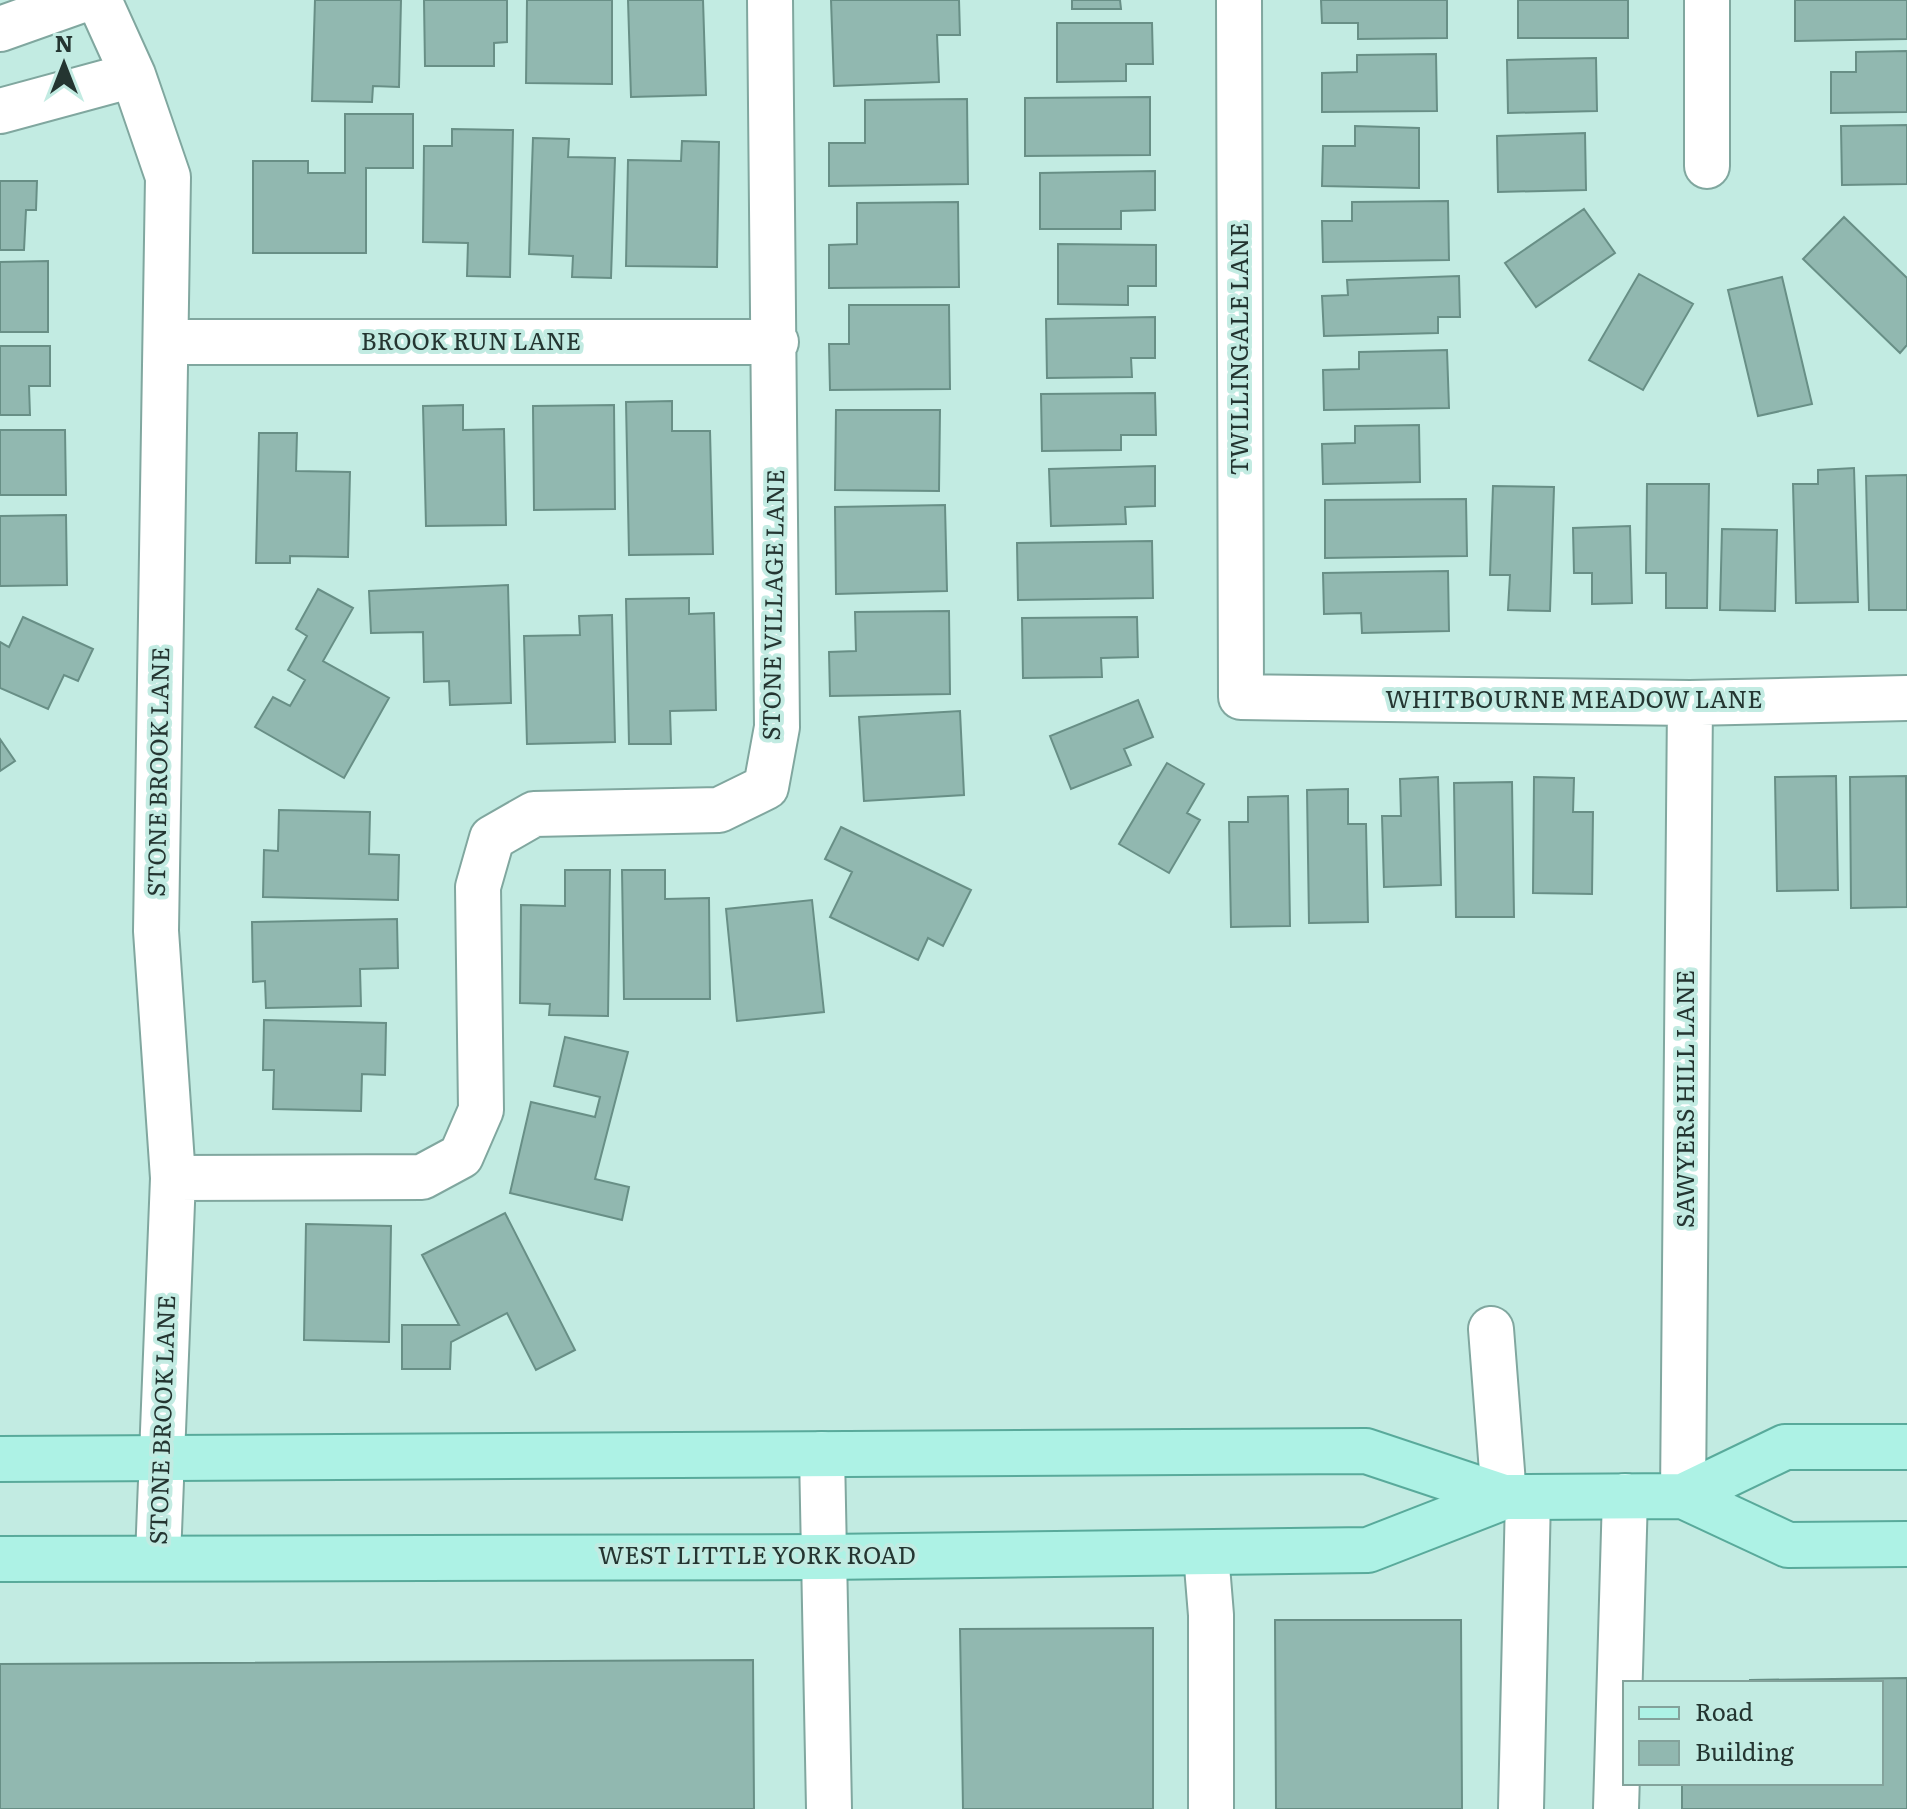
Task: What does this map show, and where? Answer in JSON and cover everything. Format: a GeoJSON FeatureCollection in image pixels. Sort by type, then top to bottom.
{"type":"FeatureCollection","features":[{"type":"Feature","properties":{"kind":"main road","name":"WEST LITTLE YORK ROAD"},"geometry":{"type":"LineString","coordinates":[[1683,1496],[1785,1447],[1907,1447]]}},
{"type":"Feature","properties":{"kind":"main road","name":"WEST LITTLE YORK ROAD"},"geometry":{"type":"LineString","coordinates":[[0,1459],[1366,1451],[1516,1497],[1683,1496],[1788,1545],[1907,1544]]}},
{"type":"Feature","properties":{"kind":"main road","name":"WEST LITTLE YORK ROAD"},"geometry":{"type":"LineString","coordinates":[[0,1559],[825,1557],[1368,1550],[1516,1497]]}},
{"type":"Feature","properties":{"kind":"street"},"geometry":{"type":"LineString","coordinates":[[0,29],[82,0]]}},
{"type":"Feature","properties":{"kind":"street","name":"STONE BROOK LANE"},"geometry":{"type":"LineString","coordinates":[[99,0],[133,75],[168,177],[156,931],[173,1178],[158,1557]]}},
{"type":"Feature","properties":{"kind":"street","name":"STONE VILLAGE LANE"},"geometry":{"type":"LineString","coordinates":[[173,1178],[422,1177],[461,1156],[481,1110],[478,887],[492,838],[534,814],[719,810],[766,787],[777,727],[776,342],[770,0]]}},
{"type":"Feature","properties":{"kind":"street","name":"TWILLINGALE LANE"},"geometry":{"type":"LineString","coordinates":[[1239,0],[1241,697]]}},
{"type":"Feature","properties":{"kind":"street"},"geometry":{"type":"LineString","coordinates":[[1707,0],[1707,166]]}},
{"type":"Feature","properties":{"kind":"street"},"geometry":{"type":"LineString","coordinates":[[0,111],[133,75]]}},
{"type":"Feature","properties":{"kind":"street","name":"BROOK RUN LANE"},"geometry":{"type":"LineString","coordinates":[[166,342],[776,342]]}},
{"type":"Feature","properties":{"kind":"street","name":"WHITBOURNE MEADOW LANE"},"geometry":{"type":"LineString","coordinates":[[1241,697],[1690,703],[1907,698]]}},
{"type":"Feature","properties":{"kind":"street","name":"SAWYERS HILL LANE"},"geometry":{"type":"LineString","coordinates":[[1683,1496],[1690,703]]}},
{"type":"Feature","properties":{"kind":"street"},"geometry":{"type":"LineString","coordinates":[[1491,1329],[1516,1497],[1521,1809]]}},
{"type":"Feature","properties":{"kind":"street"},"geometry":{"type":"LineString","coordinates":[[822,1454],[829,1809]]}},
{"type":"Feature","properties":{"kind":"street"},"geometry":{"type":"LineString","coordinates":[[1616,1809],[1625,1496]]}},
{"type":"Feature","properties":{"kind":"street"},"geometry":{"type":"LineString","coordinates":[[1206,1554],[1211,1615],[1211,1809]]}},
{"type":"Feature","properties":{"kind":"building"},"geometry":{"type":"Polygon","coordinates":[[[315,0],[401,0],[399,87],[373,86],[372,102],[312,101],[315,0]]]}},
{"type":"Feature","properties":{"kind":"building"},"geometry":{"type":"Polygon","coordinates":[[[424,0],[507,0],[507,42],[494,43],[494,66],[425,66],[424,0]]]}},
{"type":"Feature","properties":{"kind":"building"},"geometry":{"type":"Polygon","coordinates":[[[527,0],[612,0],[612,84],[526,83],[527,0]]]}},
{"type":"Feature","properties":{"kind":"building"},"geometry":{"type":"Polygon","coordinates":[[[628,0],[703,0],[706,95],[631,97],[628,0]]]}},
{"type":"Feature","properties":{"kind":"building"},"geometry":{"type":"Polygon","coordinates":[[[831,0],[959,0],[960,35],[937,35],[939,82],[834,86],[831,0]]]}},
{"type":"Feature","properties":{"kind":"building"},"geometry":{"type":"Polygon","coordinates":[[[1072,0],[1120,0],[1121,9],[1072,9],[1072,0]]]}},
{"type":"Feature","properties":{"kind":"building"},"geometry":{"type":"Polygon","coordinates":[[[1321,0],[1447,0],[1447,38],[1358,39],[1358,23],[1322,23],[1321,0]]]}},
{"type":"Feature","properties":{"kind":"building"},"geometry":{"type":"Polygon","coordinates":[[[1518,0],[1628,0],[1628,38],[1518,38],[1518,0]]]}},
{"type":"Feature","properties":{"kind":"building"},"geometry":{"type":"Polygon","coordinates":[[[1795,0],[1907,0],[1907,39],[1795,41],[1795,0]]]}},
{"type":"Feature","properties":{"kind":"building"},"geometry":{"type":"Polygon","coordinates":[[[1057,23],[1152,23],[1153,64],[1126,64],[1126,81],[1057,82],[1057,23]]]}},
{"type":"Feature","properties":{"kind":"building"},"geometry":{"type":"Polygon","coordinates":[[[1907,51],[1907,112],[1831,113],[1831,72],[1856,72],[1856,52],[1907,51]]]}},
{"type":"Feature","properties":{"kind":"building"},"geometry":{"type":"Polygon","coordinates":[[[1436,54],[1437,111],[1322,112],[1322,73],[1357,72],[1357,55],[1436,54]]]}},
{"type":"Feature","properties":{"kind":"building"},"geometry":{"type":"Polygon","coordinates":[[[1596,58],[1597,111],[1508,113],[1507,60],[1596,58]]]}},
{"type":"Feature","properties":{"kind":"building"},"geometry":{"type":"Polygon","coordinates":[[[1150,97],[1150,155],[1025,156],[1025,98],[1150,97]]]}},
{"type":"Feature","properties":{"kind":"building"},"geometry":{"type":"Polygon","coordinates":[[[967,99],[968,184],[829,186],[829,143],[865,143],[865,100],[967,99]]]}},
{"type":"Feature","properties":{"kind":"building"},"geometry":{"type":"Polygon","coordinates":[[[345,114],[413,114],[413,168],[366,168],[366,253],[253,253],[253,161],[308,161],[308,173],[345,173],[345,114]]]}},
{"type":"Feature","properties":{"kind":"building"},"geometry":{"type":"Polygon","coordinates":[[[1907,125],[1907,184],[1842,185],[1841,126],[1907,125]]]}},
{"type":"Feature","properties":{"kind":"building"},"geometry":{"type":"Polygon","coordinates":[[[1355,126],[1419,128],[1419,188],[1322,186],[1323,146],[1355,146],[1355,126]]]}},
{"type":"Feature","properties":{"kind":"building"},"geometry":{"type":"Polygon","coordinates":[[[452,129],[513,130],[510,277],[467,276],[468,243],[423,242],[424,146],[452,146],[452,129]]]}},
{"type":"Feature","properties":{"kind":"building"},"geometry":{"type":"Polygon","coordinates":[[[1585,133],[1586,190],[1498,192],[1497,136],[1585,133]]]}},
{"type":"Feature","properties":{"kind":"building"},"geometry":{"type":"Polygon","coordinates":[[[533,138],[569,139],[568,157],[615,158],[611,278],[572,277],[573,256],[529,254],[533,138]]]}},
{"type":"Feature","properties":{"kind":"building"},"geometry":{"type":"Polygon","coordinates":[[[682,141],[719,142],[717,267],[626,266],[628,160],[681,161],[682,141]]]}},
{"type":"Feature","properties":{"kind":"building"},"geometry":{"type":"Polygon","coordinates":[[[1155,171],[1155,210],[1121,211],[1121,229],[1040,229],[1040,173],[1155,171]]]}},
{"type":"Feature","properties":{"kind":"building"},"geometry":{"type":"Polygon","coordinates":[[[0,181],[37,181],[36,210],[26,210],[24,250],[0,250],[0,181]]]}},
{"type":"Feature","properties":{"kind":"building"},"geometry":{"type":"Polygon","coordinates":[[[1448,201],[1449,260],[1323,262],[1322,221],[1352,221],[1352,202],[1448,201]]]}},
{"type":"Feature","properties":{"kind":"building"},"geometry":{"type":"Polygon","coordinates":[[[958,202],[959,287],[829,288],[829,245],[857,244],[857,203],[958,202]]]}},
{"type":"Feature","properties":{"kind":"building"},"geometry":{"type":"Polygon","coordinates":[[[1584,209],[1615,253],[1536,307],[1505,263],[1584,209]]]}},
{"type":"Feature","properties":{"kind":"building"},"geometry":{"type":"Polygon","coordinates":[[[1844,217],[1907,278],[1907,345],[1900,353],[1803,259],[1844,217]]]}},
{"type":"Feature","properties":{"kind":"building"},"geometry":{"type":"Polygon","coordinates":[[[1058,244],[1156,245],[1156,286],[1128,286],[1128,305],[1058,304],[1058,244]]]}},
{"type":"Feature","properties":{"kind":"building"},"geometry":{"type":"Polygon","coordinates":[[[48,261],[48,332],[0,332],[0,262],[48,261]]]}},
{"type":"Feature","properties":{"kind":"building"},"geometry":{"type":"Polygon","coordinates":[[[1639,274],[1693,304],[1643,390],[1589,360],[1639,274]]]}},
{"type":"Feature","properties":{"kind":"building"},"geometry":{"type":"Polygon","coordinates":[[[1459,276],[1460,317],[1438,317],[1438,333],[1324,336],[1322,296],[1348,295],[1347,280],[1459,276]]]}},
{"type":"Feature","properties":{"kind":"building"},"geometry":{"type":"Polygon","coordinates":[[[1782,277],[1812,404],[1758,416],[1728,290],[1782,277]]]}},
{"type":"Feature","properties":{"kind":"building"},"geometry":{"type":"Polygon","coordinates":[[[849,305],[949,305],[950,389],[830,390],[829,344],[849,344],[849,305]]]}},
{"type":"Feature","properties":{"kind":"building"},"geometry":{"type":"Polygon","coordinates":[[[1155,317],[1155,358],[1131,358],[1132,377],[1047,378],[1046,319],[1155,317]]]}},
{"type":"Feature","properties":{"kind":"building"},"geometry":{"type":"Polygon","coordinates":[[[0,346],[50,346],[50,386],[29,386],[30,415],[0,415],[0,346]]]}},
{"type":"Feature","properties":{"kind":"building"},"geometry":{"type":"Polygon","coordinates":[[[1447,350],[1449,408],[1324,410],[1323,370],[1359,369],[1359,352],[1447,350]]]}},
{"type":"Feature","properties":{"kind":"building"},"geometry":{"type":"Polygon","coordinates":[[[1155,393],[1156,435],[1121,435],[1121,450],[1042,451],[1041,394],[1155,393]]]}},
{"type":"Feature","properties":{"kind":"building"},"geometry":{"type":"Polygon","coordinates":[[[672,401],[672,431],[710,431],[713,554],[629,555],[626,402],[672,401]]]}},
{"type":"Feature","properties":{"kind":"building"},"geometry":{"type":"Polygon","coordinates":[[[463,405],[463,430],[504,429],[506,525],[426,526],[423,406],[463,405]]]}},
{"type":"Feature","properties":{"kind":"building"},"geometry":{"type":"Polygon","coordinates":[[[614,405],[615,509],[534,510],[533,406],[614,405]]]}},
{"type":"Feature","properties":{"kind":"building"},"geometry":{"type":"Polygon","coordinates":[[[836,410],[940,410],[939,491],[835,490],[836,410]]]}},
{"type":"Feature","properties":{"kind":"building"},"geometry":{"type":"Polygon","coordinates":[[[1419,425],[1420,482],[1323,484],[1322,444],[1355,443],[1355,426],[1419,425]]]}},
{"type":"Feature","properties":{"kind":"building"},"geometry":{"type":"Polygon","coordinates":[[[0,430],[65,430],[66,495],[0,495],[0,430]]]}},
{"type":"Feature","properties":{"kind":"building"},"geometry":{"type":"Polygon","coordinates":[[[259,433],[297,433],[296,471],[350,472],[348,557],[290,556],[290,563],[256,563],[259,433]]]}},
{"type":"Feature","properties":{"kind":"building"},"geometry":{"type":"Polygon","coordinates":[[[1155,466],[1155,506],[1125,507],[1126,524],[1051,526],[1049,469],[1155,466]]]}},
{"type":"Feature","properties":{"kind":"building"},"geometry":{"type":"Polygon","coordinates":[[[1854,468],[1858,602],[1796,603],[1793,484],[1818,484],[1818,470],[1854,468]]]}},
{"type":"Feature","properties":{"kind":"building"},"geometry":{"type":"Polygon","coordinates":[[[1907,475],[1907,610],[1869,610],[1866,476],[1907,475]]]}},
{"type":"Feature","properties":{"kind":"building"},"geometry":{"type":"Polygon","coordinates":[[[1647,484],[1709,484],[1707,608],[1666,608],[1666,573],[1646,573],[1647,484]]]}},
{"type":"Feature","properties":{"kind":"building"},"geometry":{"type":"Polygon","coordinates":[[[1493,486],[1554,487],[1550,611],[1508,610],[1510,575],[1490,575],[1493,486]]]}},
{"type":"Feature","properties":{"kind":"building"},"geometry":{"type":"Polygon","coordinates":[[[1466,499],[1467,556],[1325,558],[1325,500],[1466,499]]]}},
{"type":"Feature","properties":{"kind":"building"},"geometry":{"type":"Polygon","coordinates":[[[945,505],[947,591],[836,594],[835,507],[945,505]]]}},
{"type":"Feature","properties":{"kind":"building"},"geometry":{"type":"Polygon","coordinates":[[[66,515],[67,585],[0,586],[0,516],[66,515]]]}},
{"type":"Feature","properties":{"kind":"building"},"geometry":{"type":"Polygon","coordinates":[[[1630,526],[1632,603],[1592,604],[1592,573],[1574,573],[1573,528],[1630,526]]]}},
{"type":"Feature","properties":{"kind":"building"},"geometry":{"type":"Polygon","coordinates":[[[1722,529],[1777,530],[1775,611],[1720,610],[1722,529]]]}},
{"type":"Feature","properties":{"kind":"building"},"geometry":{"type":"Polygon","coordinates":[[[1152,541],[1153,598],[1018,600],[1017,543],[1152,541]]]}},
{"type":"Feature","properties":{"kind":"building"},"geometry":{"type":"Polygon","coordinates":[[[1448,571],[1449,631],[1362,633],[1361,613],[1324,614],[1323,573],[1448,571]]]}},
{"type":"Feature","properties":{"kind":"building"},"geometry":{"type":"Polygon","coordinates":[[[508,585],[511,703],[450,705],[449,681],[424,682],[423,632],[371,633],[369,591],[508,585]]]}},
{"type":"Feature","properties":{"kind":"building"},"geometry":{"type":"Polygon","coordinates":[[[318,589],[353,608],[323,661],[389,698],[344,778],[255,727],[273,697],[290,706],[305,680],[288,670],[307,636],[296,629],[318,589]]]}},
{"type":"Feature","properties":{"kind":"building"},"geometry":{"type":"Polygon","coordinates":[[[689,598],[689,614],[714,613],[716,710],[670,711],[671,744],[629,744],[626,599],[689,598]]]}},
{"type":"Feature","properties":{"kind":"building"},"geometry":{"type":"Polygon","coordinates":[[[949,611],[950,694],[830,696],[829,652],[856,651],[855,612],[949,611]]]}},
{"type":"Feature","properties":{"kind":"building"},"geometry":{"type":"Polygon","coordinates":[[[612,615],[615,742],[527,744],[524,636],[580,635],[579,616],[612,615]]]}},
{"type":"Feature","properties":{"kind":"building"},"geometry":{"type":"Polygon","coordinates":[[[23,617],[93,649],[78,681],[64,675],[48,709],[0,688],[0,642],[9,647],[23,617]]]}},
{"type":"Feature","properties":{"kind":"building"},"geometry":{"type":"Polygon","coordinates":[[[1137,617],[1138,657],[1101,658],[1102,677],[1023,678],[1022,618],[1137,617]]]}},
{"type":"Feature","properties":{"kind":"building"},"geometry":{"type":"Polygon","coordinates":[[[1138,700],[1153,737],[1124,749],[1131,765],[1071,789],[1050,736],[1138,700]]]}},
{"type":"Feature","properties":{"kind":"building"},"geometry":{"type":"Polygon","coordinates":[[[960,711],[964,795],[864,801],[859,717],[960,711]]]}},
{"type":"Feature","properties":{"kind":"building"},"geometry":{"type":"Polygon","coordinates":[[[0,739],[15,761],[0,771],[0,739]]]}},
{"type":"Feature","properties":{"kind":"building"},"geometry":{"type":"Polygon","coordinates":[[[1167,763],[1204,784],[1187,813],[1200,820],[1169,873],[1119,844],[1167,763]]]}},
{"type":"Feature","properties":{"kind":"building"},"geometry":{"type":"Polygon","coordinates":[[[1836,776],[1838,890],[1777,891],[1775,777],[1836,776]]]}},
{"type":"Feature","properties":{"kind":"building"},"geometry":{"type":"Polygon","coordinates":[[[1906,776],[1907,907],[1851,908],[1850,777],[1906,776]]]}},
{"type":"Feature","properties":{"kind":"building"},"geometry":{"type":"Polygon","coordinates":[[[1438,777],[1441,885],[1384,887],[1382,816],[1401,816],[1400,779],[1438,777]]]}},
{"type":"Feature","properties":{"kind":"building"},"geometry":{"type":"Polygon","coordinates":[[[1534,777],[1574,778],[1573,812],[1593,812],[1592,894],[1533,893],[1534,777]]]}},
{"type":"Feature","properties":{"kind":"building"},"geometry":{"type":"Polygon","coordinates":[[[1512,782],[1514,917],[1456,917],[1454,783],[1512,782]]]}},
{"type":"Feature","properties":{"kind":"building"},"geometry":{"type":"Polygon","coordinates":[[[1348,789],[1348,824],[1366,824],[1368,922],[1309,923],[1307,790],[1348,789]]]}},
{"type":"Feature","properties":{"kind":"building"},"geometry":{"type":"Polygon","coordinates":[[[1288,796],[1290,926],[1231,927],[1229,822],[1248,822],[1248,797],[1288,796]]]}},
{"type":"Feature","properties":{"kind":"building"},"geometry":{"type":"Polygon","coordinates":[[[279,810],[370,812],[369,854],[399,855],[398,900],[263,897],[264,850],[278,851],[279,810]]]}},
{"type":"Feature","properties":{"kind":"building"},"geometry":{"type":"Polygon","coordinates":[[[841,827],[971,890],[943,946],[928,938],[918,960],[830,917],[852,872],[825,859],[841,827]]]}},
{"type":"Feature","properties":{"kind":"building"},"geometry":{"type":"Polygon","coordinates":[[[565,870],[610,870],[608,1016],[549,1015],[550,1004],[520,1003],[521,905],[565,906],[565,870]]]}},
{"type":"Feature","properties":{"kind":"building"},"geometry":{"type":"Polygon","coordinates":[[[622,870],[665,870],[665,899],[709,898],[710,999],[624,999],[622,870]]]}},
{"type":"Feature","properties":{"kind":"building"},"geometry":{"type":"Polygon","coordinates":[[[812,900],[824,1012],[737,1021],[726,909],[812,900]]]}},
{"type":"Feature","properties":{"kind":"building"},"geometry":{"type":"Polygon","coordinates":[[[397,919],[398,968],[360,969],[361,1006],[266,1008],[265,981],[253,982],[252,922],[397,919]]]}},
{"type":"Feature","properties":{"kind":"building"},"geometry":{"type":"Polygon","coordinates":[[[264,1020],[386,1023],[385,1075],[362,1074],[361,1111],[273,1109],[274,1070],[263,1070],[264,1020]]]}},
{"type":"Feature","properties":{"kind":"building"},"geometry":{"type":"Polygon","coordinates":[[[565,1037],[628,1052],[595,1179],[629,1187],[622,1220],[510,1193],[531,1102],[595,1117],[600,1097],[554,1086],[565,1037]]]}},
{"type":"Feature","properties":{"kind":"building"},"geometry":{"type":"Polygon","coordinates":[[[505,1213],[575,1350],[536,1370],[507,1313],[451,1342],[450,1369],[402,1369],[402,1325],[459,1325],[422,1255],[505,1213]]]}},
{"type":"Feature","properties":{"kind":"building"},"geometry":{"type":"Polygon","coordinates":[[[306,1224],[391,1226],[389,1342],[304,1340],[306,1224]]]}},
{"type":"Feature","properties":{"kind":"building"},"geometry":{"type":"Polygon","coordinates":[[[1275,1620],[1461,1620],[1462,1809],[1276,1809],[1275,1620]]]}},
{"type":"Feature","properties":{"kind":"building"},"geometry":{"type":"Polygon","coordinates":[[[1153,1628],[1153,1809],[963,1809],[960,1629],[1153,1628]]]}},
{"type":"Feature","properties":{"kind":"building"},"geometry":{"type":"Polygon","coordinates":[[[753,1660],[754,1809],[0,1809],[0,1664],[753,1660]]]}},
{"type":"Feature","properties":{"kind":"building"},"geometry":{"type":"Polygon","coordinates":[[[1907,1678],[1907,1809],[1682,1809],[1682,1785],[1883,1785],[1883,1681],[1750,1680],[1907,1678]]]}}]}
